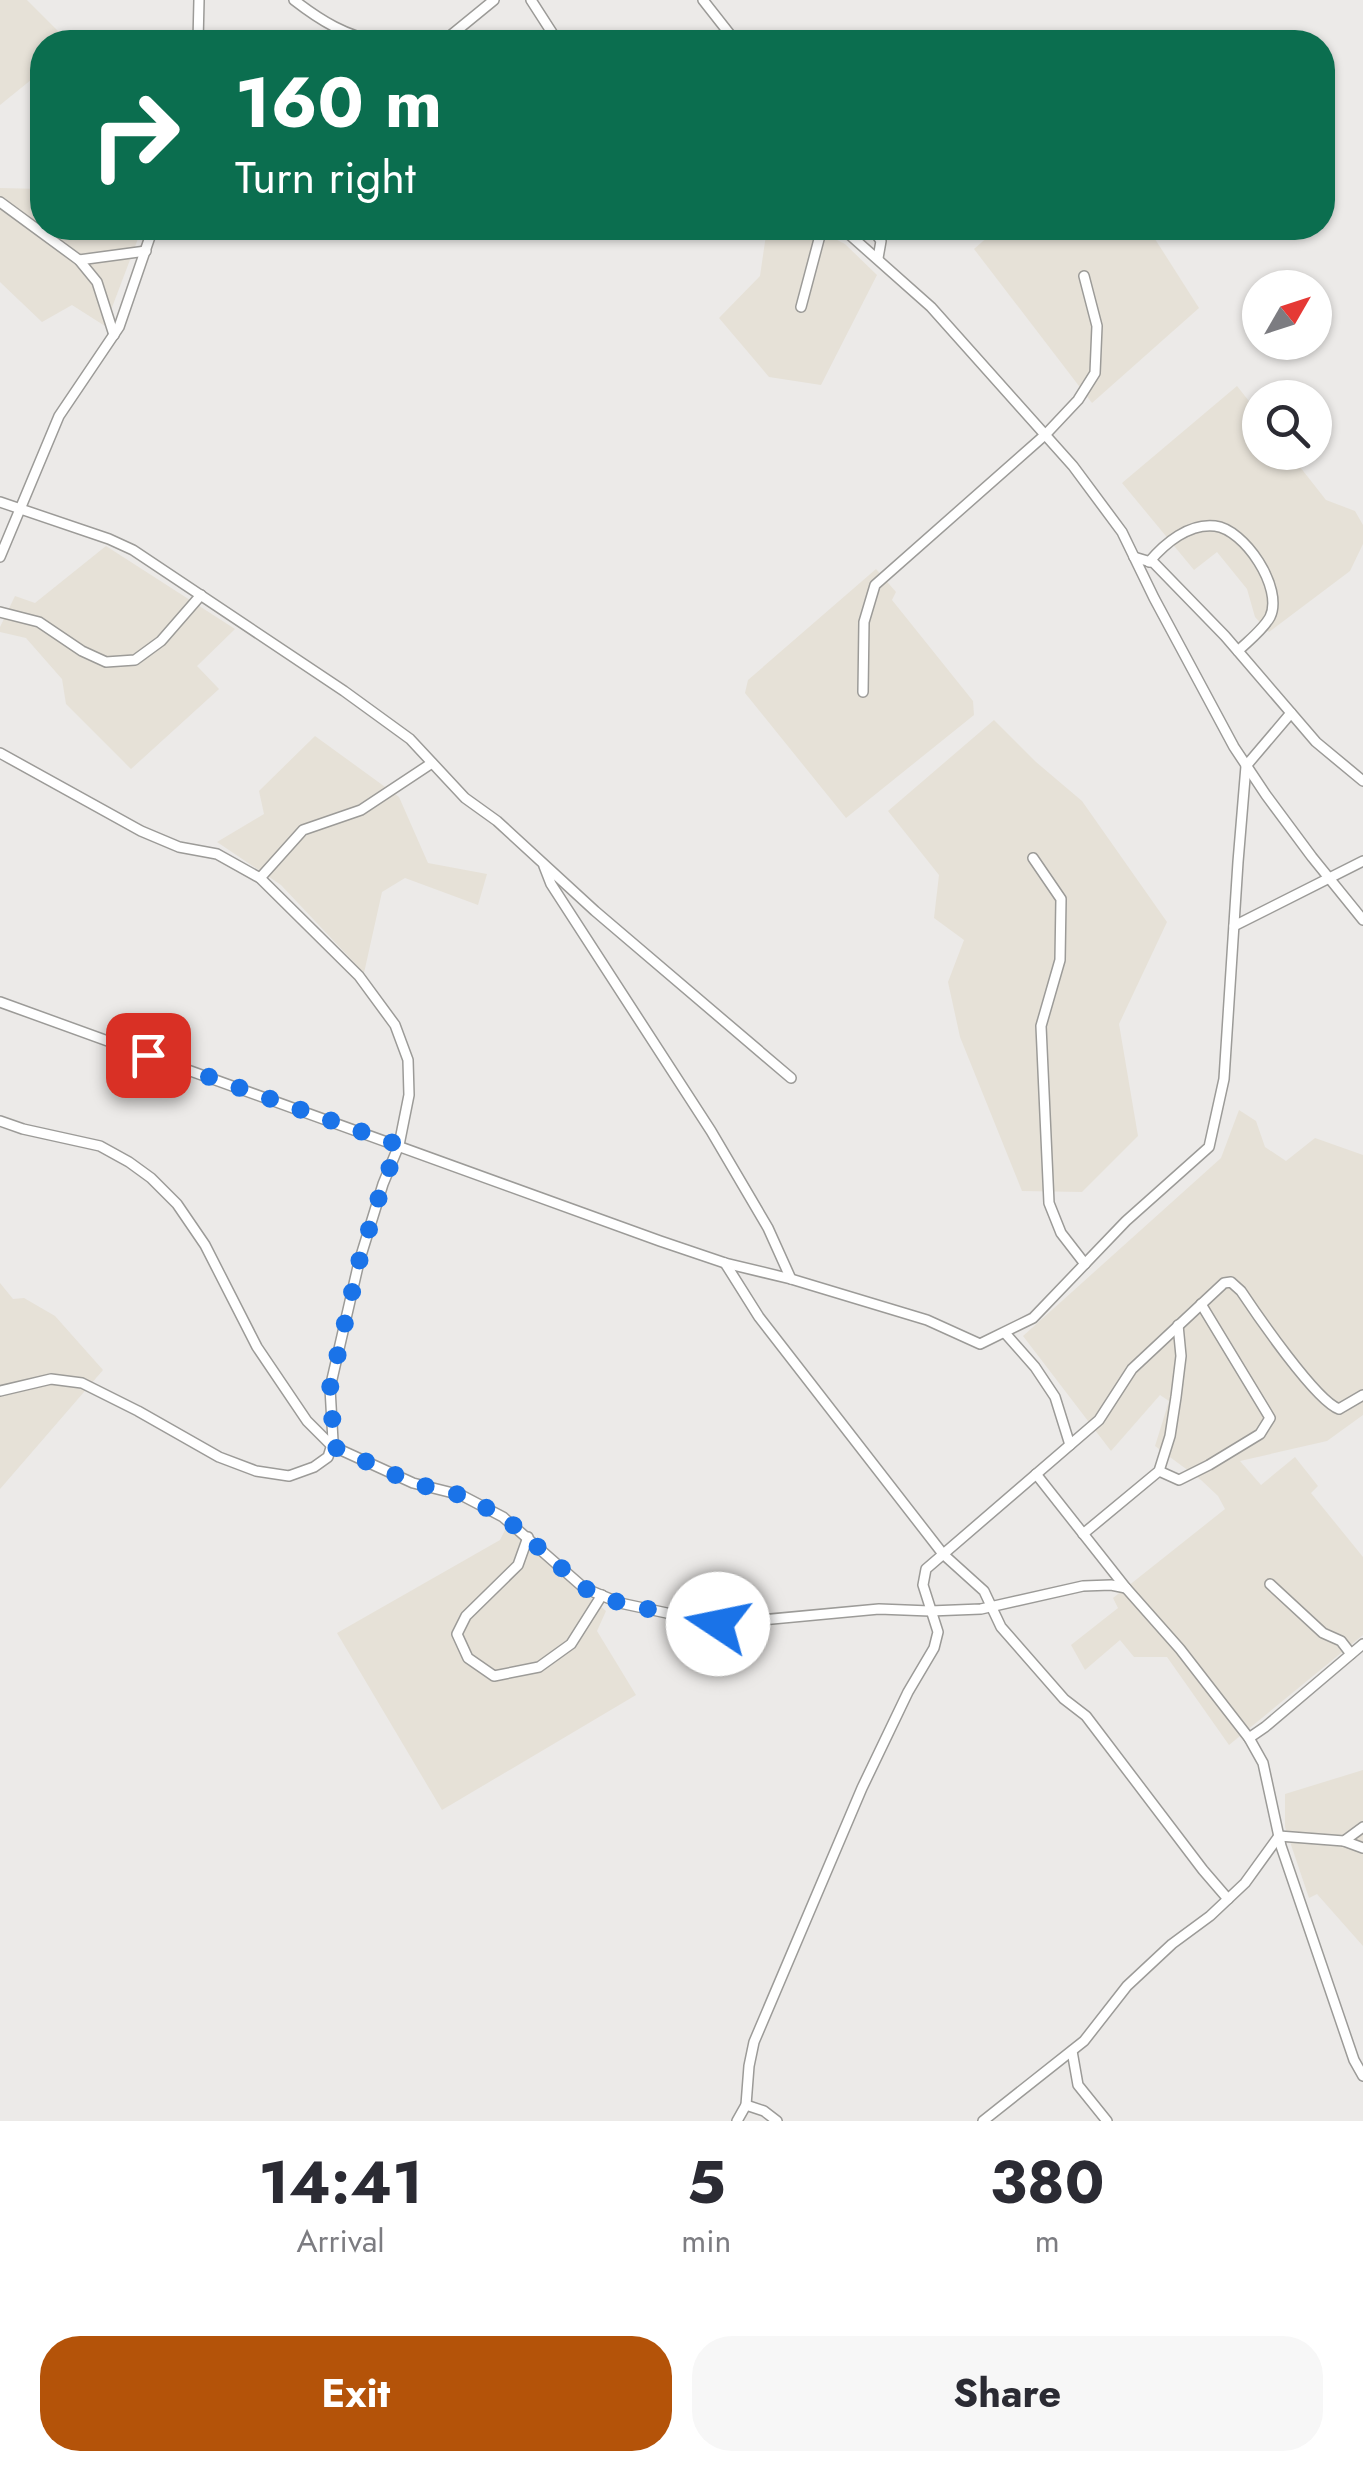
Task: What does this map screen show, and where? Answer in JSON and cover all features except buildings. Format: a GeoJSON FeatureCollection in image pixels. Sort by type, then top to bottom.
{"type":"FeatureCollection","features":[{"type":"Feature","properties":{"kind":"lane"},"geometry":{"type":"LineString","coordinates":[[198,0],[198,30]]}},
{"type":"Feature","properties":{"kind":"lane"},"geometry":{"type":"LineString","coordinates":[[294,0],[320,20],[342,30]]}},
{"type":"Feature","properties":{"kind":"lane"},"geometry":{"type":"LineString","coordinates":[[457,30],[494,0]]}},
{"type":"Feature","properties":{"kind":"lane"},"geometry":{"type":"LineString","coordinates":[[531,0],[550,30]]}},
{"type":"Feature","properties":{"kind":"lane"},"geometry":{"type":"LineString","coordinates":[[703,0],[727,30]]}},
{"type":"Feature","properties":{"kind":"lane"},"geometry":{"type":"LineString","coordinates":[[0,202],[30,224]]}},
{"type":"Feature","properties":{"kind":"lane"},"geometry":{"type":"LineString","coordinates":[[52,240],[79,260],[97,282],[114,335]]}},
{"type":"Feature","properties":{"kind":"lane"},"geometry":{"type":"LineString","coordinates":[[0,557],[60,416],[119,327],[149,240]]}},
{"type":"Feature","properties":{"kind":"lane"},"geometry":{"type":"LineString","coordinates":[[802,307],[819,240]]}},
{"type":"Feature","properties":{"kind":"lane"},"geometry":{"type":"LineString","coordinates":[[856,240],[932,307],[1074,466],[1122,532],[1246,766],[1363,920]]}},
{"type":"Feature","properties":{"kind":"lane"},"geometry":{"type":"LineString","coordinates":[[878,258],[880,240]]}},
{"type":"Feature","properties":{"kind":"lane"},"geometry":{"type":"LineString","coordinates":[[79,260],[146,251]]}},
{"type":"Feature","properties":{"kind":"lane"},"geometry":{"type":"LineString","coordinates":[[863,692],[864,622],[875,585],[1046,434],[1078,400],[1095,373],[1097,326],[1084,276]]}},
{"type":"Feature","properties":{"kind":"lane"},"geometry":{"type":"LineString","coordinates":[[0,502],[121,544],[357,700],[410,739],[465,798],[498,821],[595,911],[791,1078]]}},
{"type":"Feature","properties":{"kind":"lane"},"geometry":{"type":"LineString","coordinates":[[1149,562],[1160,549],[1196,527],[1219,526],[1240,541],[1258,560],[1271,584],[1274,600],[1271,615],[1238,651]]}},
{"type":"Feature","properties":{"kind":"lane"},"geometry":{"type":"LineString","coordinates":[[1134,557],[1154,563],[1238,651],[1316,742],[1363,781]]}},
{"type":"Feature","properties":{"kind":"lane"},"geometry":{"type":"LineString","coordinates":[[0,612],[38,622],[106,662],[135,660],[160,642],[201,595]]}},
{"type":"Feature","properties":{"kind":"lane"},"geometry":{"type":"LineString","coordinates":[[0,1002],[725,1263],[928,1320],[980,1344],[1033,1318],[1126,1222],[1209,1147],[1224,1079],[1246,766],[1291,713]]}},
{"type":"Feature","properties":{"kind":"lane"},"geometry":{"type":"LineString","coordinates":[[0,753],[141,831],[179,847],[217,854],[260,878],[359,976],[394,1025],[408,1060],[409,1095],[399,1145],[359,1262],[330,1388],[334,1442],[328,1456],[314,1467],[290,1476],[256,1472],[82,1383],[51,1379],[0,1390]]}},
{"type":"Feature","properties":{"kind":"lane"},"geometry":{"type":"LineString","coordinates":[[260,878],[303,830],[360,810],[432,763]]}},
{"type":"Feature","properties":{"kind":"lane"},"geometry":{"type":"LineString","coordinates":[[1033,858],[1061,899],[1060,960],[1041,1026],[1049,1203],[1060,1232],[1085,1264]]}},
{"type":"Feature","properties":{"kind":"lane"},"geometry":{"type":"LineString","coordinates":[[1234,926],[1363,861]]}},
{"type":"Feature","properties":{"kind":"lane"},"geometry":{"type":"LineString","coordinates":[[542,862],[551,884],[768,1228],[790,1280]]}},
{"type":"Feature","properties":{"kind":"lane"},"geometry":{"type":"LineString","coordinates":[[0,1121],[100,1146],[151,1178],[177,1204],[205,1245],[257,1347],[308,1421],[332,1446],[413,1483],[460,1495],[503,1516],[584,1588],[620,1603],[718,1624],[878,1608],[981,1610],[1083,1586],[1111,1584],[1126,1588]]}},
{"type":"Feature","properties":{"kind":"lane"},"geometry":{"type":"LineString","coordinates":[[725,1263],[759,1316],[943,1554],[984,1591],[1001,1627],[1064,1699],[1086,1716],[1228,1899]]}},
{"type":"Feature","properties":{"kind":"lane"},"geometry":{"type":"LineString","coordinates":[[737,2121],[746,2104],[754,2042],[814,1897],[908,1692],[934,1648],[938,1632],[923,1585],[926,1568],[1099,1420],[1132,1368],[1224,1283],[1231,1282],[1241,1290],[1329,1406],[1339,1410],[1363,1395]]}},
{"type":"Feature","properties":{"kind":"lane"},"geometry":{"type":"LineString","coordinates":[[1159,1471],[1179,1480],[1260,1434],[1270,1418],[1201,1304]]}},
{"type":"Feature","properties":{"kind":"lane"},"geometry":{"type":"LineString","coordinates":[[1083,1534],[1159,1471],[1176,1397],[1178,1326]]}},
{"type":"Feature","properties":{"kind":"lane"},"geometry":{"type":"LineString","coordinates":[[1006,1333],[1054,1397],[1070,1445]]}},
{"type":"Feature","properties":{"kind":"lane"},"geometry":{"type":"LineString","coordinates":[[1036,1474],[1180,1649],[1249,1738],[1263,1763],[1279,1836],[1354,2060],[1363,2076]]}},
{"type":"Feature","properties":{"kind":"lane"},"geometry":{"type":"LineString","coordinates":[[528,1536],[518,1565],[466,1616],[458,1634],[468,1658],[494,1676],[540,1668],[571,1644],[602,1595]]}},
{"type":"Feature","properties":{"kind":"lane"},"geometry":{"type":"LineString","coordinates":[[1270,1584],[1323,1633],[1342,1640],[1351,1654]]}},
{"type":"Feature","properties":{"kind":"lane"},"geometry":{"type":"LineString","coordinates":[[1249,1738],[1363,1644]]}},
{"type":"Feature","properties":{"kind":"lane"},"geometry":{"type":"LineString","coordinates":[[1344,1842],[1363,1828]]}},
{"type":"Feature","properties":{"kind":"lane"},"geometry":{"type":"LineString","coordinates":[[983,2121],[1084,2042],[1127,1986],[1245,1883],[1279,1836]]}},
{"type":"Feature","properties":{"kind":"lane"},"geometry":{"type":"LineString","coordinates":[[1279,1836],[1344,1842],[1363,1848]]}},
{"type":"Feature","properties":{"kind":"lane"},"geometry":{"type":"LineString","coordinates":[[1072,2051],[1078,2085],[1108,2121]]}},
{"type":"Feature","properties":{"kind":"lane"},"geometry":{"type":"LineString","coordinates":[[746,2104],[777,2121]]}},
{"type":"Feature","properties":{"kind":"shaded area"},"geometry":{"type":"Polygon","coordinates":[[[0,0],[27,0],[57,30],[30,30],[30,81],[0,105],[0,0]]]}},
{"type":"Feature","properties":{"kind":"shaded area"},"geometry":{"type":"Polygon","coordinates":[[[0,188],[30,189],[30,240],[137,240],[105,326],[72,305],[42,322],[0,282],[0,188]]]}},
{"type":"Feature","properties":{"kind":"shaded area"},"geometry":{"type":"Polygon","coordinates":[[[765,240],[837,240],[877,275],[821,385],[769,377],[719,318],[760,276],[765,240]]]}},
{"type":"Feature","properties":{"kind":"shaded area"},"geometry":{"type":"Polygon","coordinates":[[[984,240],[1156,240],[1199,308],[1092,403],[974,249],[984,240]]]}},
{"type":"Feature","properties":{"kind":"shaded area"},"geometry":{"type":"Polygon","coordinates":[[[1237,386],[1242,392],[1242,470],[1302,470],[1326,500],[1355,511],[1363,525],[1363,544],[1350,571],[1269,632],[1255,617],[1247,589],[1217,552],[1194,570],[1122,483],[1237,386]]]}},
{"type":"Feature","properties":{"kind":"shaded area"},"geometry":{"type":"Polygon","coordinates":[[[106,546],[235,629],[197,666],[219,689],[131,769],[66,704],[62,679],[26,638],[0,632],[15,596],[35,603],[106,546]]]}},
{"type":"Feature","properties":{"kind":"shaded area"},"geometry":{"type":"Polygon","coordinates":[[[876,569],[896,592],[892,600],[973,701],[974,715],[846,818],[745,693],[748,680],[876,569]]]}},
{"type":"Feature","properties":{"kind":"shaded area"},"geometry":{"type":"Polygon","coordinates":[[[994,720],[1082,801],[1167,922],[1119,1024],[1138,1136],[1082,1192],[1022,1191],[960,1037],[948,982],[964,940],[934,918],[939,875],[888,811],[994,720]]]}},
{"type":"Feature","properties":{"kind":"shaded area"},"geometry":{"type":"Polygon","coordinates":[[[315,736],[399,797],[428,863],[487,874],[478,905],[405,878],[382,892],[364,973],[281,885],[217,842],[264,814],[259,791],[315,736]]]}},
{"type":"Feature","properties":{"kind":"shaded area"},"geometry":{"type":"Polygon","coordinates":[[[1239,1110],[1256,1121],[1265,1147],[1286,1161],[1315,1138],[1363,1155],[1363,1415],[1327,1441],[1240,1461],[1261,1485],[1295,1457],[1318,1486],[1311,1493],[1363,1557],[1363,1635],[1229,1745],[1167,1657],[1134,1657],[1120,1640],[1085,1670],[1071,1645],[1118,1608],[1113,1598],[1225,1509],[1201,1480],[1155,1446],[1169,1401],[1160,1395],[1111,1451],[1023,1336],[1221,1158],[1239,1110]]]}},
{"type":"Feature","properties":{"kind":"shaded area"},"geometry":{"type":"Polygon","coordinates":[[[0,1283],[13,1299],[24,1298],[55,1316],[103,1370],[0,1489],[0,1283]]]}},
{"type":"Feature","properties":{"kind":"shaded area"},"geometry":{"type":"Polygon","coordinates":[[[505,1530],[512,1531],[606,1611],[597,1631],[636,1695],[442,1810],[337,1633],[500,1540],[505,1530]]]}},
{"type":"Feature","properties":{"kind":"shaded area"},"geometry":{"type":"Polygon","coordinates":[[[1363,1770],[1363,1946],[1317,1894],[1309,1898],[1285,1827],[1285,1794],[1363,1770]]]}},
{"type":"Feature","properties":{"kind":"route"},"geometry":{"type":"LineString","coordinates":[[148,1055],[399,1145],[359,1262],[330,1388],[332,1446],[366,1464],[413,1483],[460,1495],[503,1516],[584,1588],[620,1603],[718,1624]]}}]}
